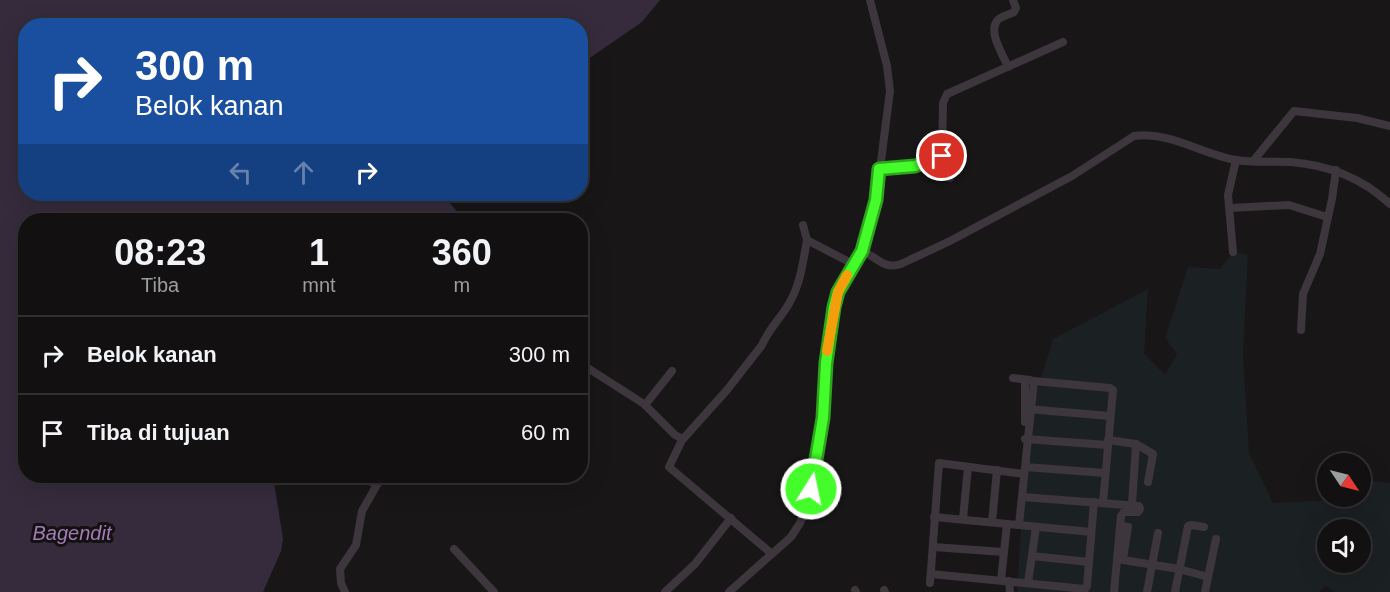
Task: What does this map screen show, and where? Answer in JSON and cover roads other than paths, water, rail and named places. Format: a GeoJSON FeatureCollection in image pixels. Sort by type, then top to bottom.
{"type":"FeatureCollection","features":[{"type":"Feature","properties":{"kind":"street"},"geometry":{"type":"LineString","coordinates":[[729,592],[780,548],[796,530],[807,504],[823,418],[826,363],[834,307],[838,292],[862,251],[876,200],[890,91],[887,66],[870,0]]}},
{"type":"Feature","properties":{"kind":"street"},"geometry":{"type":"LineString","coordinates":[[1008,67],[994,34],[994,28],[1000,18],[1014,12],[1016,8],[1013,0]]}},
{"type":"Feature","properties":{"kind":"street"},"geometry":{"type":"LineString","coordinates":[[950,178],[942,156],[941,143],[943,103],[947,94],[1063,42]]}},
{"type":"Feature","properties":{"kind":"street"},"geometry":{"type":"LineString","coordinates":[[1254,160],[1294,111],[1357,118],[1390,126]]}},
{"type":"Feature","properties":{"kind":"street"},"geometry":{"type":"LineString","coordinates":[[862,251],[872,255],[884,265],[901,264],[950,241],[1072,176],[1134,136],[1154,136],[1236,160],[1293,162],[1336,170],[1357,179],[1379,193],[1390,204]]}},
{"type":"Feature","properties":{"kind":"street"},"geometry":{"type":"LineString","coordinates":[[879,169],[915,166],[942,156]]}},
{"type":"Feature","properties":{"kind":"street"},"geometry":{"type":"LineString","coordinates":[[1233,252],[1228,195],[1236,160]]}},
{"type":"Feature","properties":{"kind":"street"},"geometry":{"type":"LineString","coordinates":[[1301,330],[1303,294],[1320,254],[1336,170]]}},
{"type":"Feature","properties":{"kind":"street"},"geometry":{"type":"LineString","coordinates":[[1230,208],[1289,205],[1328,217]]}},
{"type":"Feature","properties":{"kind":"street"},"geometry":{"type":"LineString","coordinates":[[772,554],[669,467],[682,440],[727,390],[762,345],[765,337],[791,301],[802,275],[807,240],[803,225]]}},
{"type":"Feature","properties":{"kind":"street"},"geometry":{"type":"LineString","coordinates":[[807,240],[853,264]]}},
{"type":"Feature","properties":{"kind":"street"},"geometry":{"type":"LineString","coordinates":[[588,368],[645,405],[682,440]]}},
{"type":"Feature","properties":{"kind":"street"},"geometry":{"type":"LineString","coordinates":[[645,405],[672,371]]}},
{"type":"Feature","properties":{"kind":"street"},"geometry":{"type":"LineString","coordinates":[[1013,378],[1113,390],[1104,474],[1091,532],[1087,586],[1085,589],[1009,581],[930,578],[939,463],[997,470],[1104,474]]}},
{"type":"Feature","properties":{"kind":"street"},"geometry":{"type":"LineString","coordinates":[[1019,525],[1025,471],[1029,380]]}},
{"type":"Feature","properties":{"kind":"street"},"geometry":{"type":"LineString","coordinates":[[1028,410],[1110,416]]}},
{"type":"Feature","properties":{"kind":"street"},"geometry":{"type":"LineString","coordinates":[[1027,439],[1136,444],[1153,454],[1148,482]]}},
{"type":"Feature","properties":{"kind":"street"},"geometry":{"type":"LineString","coordinates":[[1132,504],[1136,444]]}},
{"type":"Feature","properties":{"kind":"street"},"geometry":{"type":"LineString","coordinates":[[963,519],[968,467]]}},
{"type":"Feature","properties":{"kind":"street"},"geometry":{"type":"LineString","coordinates":[[992,522],[997,470]]}},
{"type":"Feature","properties":{"kind":"street"},"geometry":{"type":"LineString","coordinates":[[345,592],[341,583],[340,569],[356,545],[362,511],[376,485],[373,483]]}},
{"type":"Feature","properties":{"kind":"street"},"geometry":{"type":"LineString","coordinates":[[1023,497],[1139,506],[1139,511],[1122,513],[1120,526],[1128,527],[1114,592]]}},
{"type":"Feature","properties":{"kind":"street"},"geometry":{"type":"LineString","coordinates":[[934,517],[1091,532]]}},
{"type":"Feature","properties":{"kind":"street"},"geometry":{"type":"LineString","coordinates":[[665,592],[694,564],[731,518]]}},
{"type":"Feature","properties":{"kind":"street"},"geometry":{"type":"LineString","coordinates":[[1007,524],[1004,552],[1010,592]]}},
{"type":"Feature","properties":{"kind":"street"},"geometry":{"type":"LineString","coordinates":[[1175,592],[1188,526],[1204,527]]}},
{"type":"Feature","properties":{"kind":"street"},"geometry":{"type":"LineString","coordinates":[[1028,583],[1036,527]]}},
{"type":"Feature","properties":{"kind":"street"},"geometry":{"type":"LineString","coordinates":[[1147,592],[1158,533]]}},
{"type":"Feature","properties":{"kind":"street"},"geometry":{"type":"LineString","coordinates":[[1205,592],[1216,539]]}},
{"type":"Feature","properties":{"kind":"street"},"geometry":{"type":"LineString","coordinates":[[933,547],[1004,552]]}},
{"type":"Feature","properties":{"kind":"street"},"geometry":{"type":"LineString","coordinates":[[454,549],[494,592]]}},
{"type":"Feature","properties":{"kind":"street"},"geometry":{"type":"LineString","coordinates":[[1032,556],[1089,562]]}},
{"type":"Feature","properties":{"kind":"street"},"geometry":{"type":"LineString","coordinates":[[1120,559],[1179,569],[1208,577]]}},
{"type":"Feature","properties":{"kind":"street"},"geometry":{"type":"LineString","coordinates":[[1009,581],[1015,592]]}},
{"type":"Feature","properties":{"kind":"water","name":"Bagendit"},"geometry":{"type":"Polygon","coordinates":[[[0,0],[660,0],[642,22],[588,59],[588,18],[18,18],[18,201],[448,201],[458,213],[18,213],[18,483],[274,483],[283,539],[281,551],[263,592],[0,592],[0,0]]]}}]}
